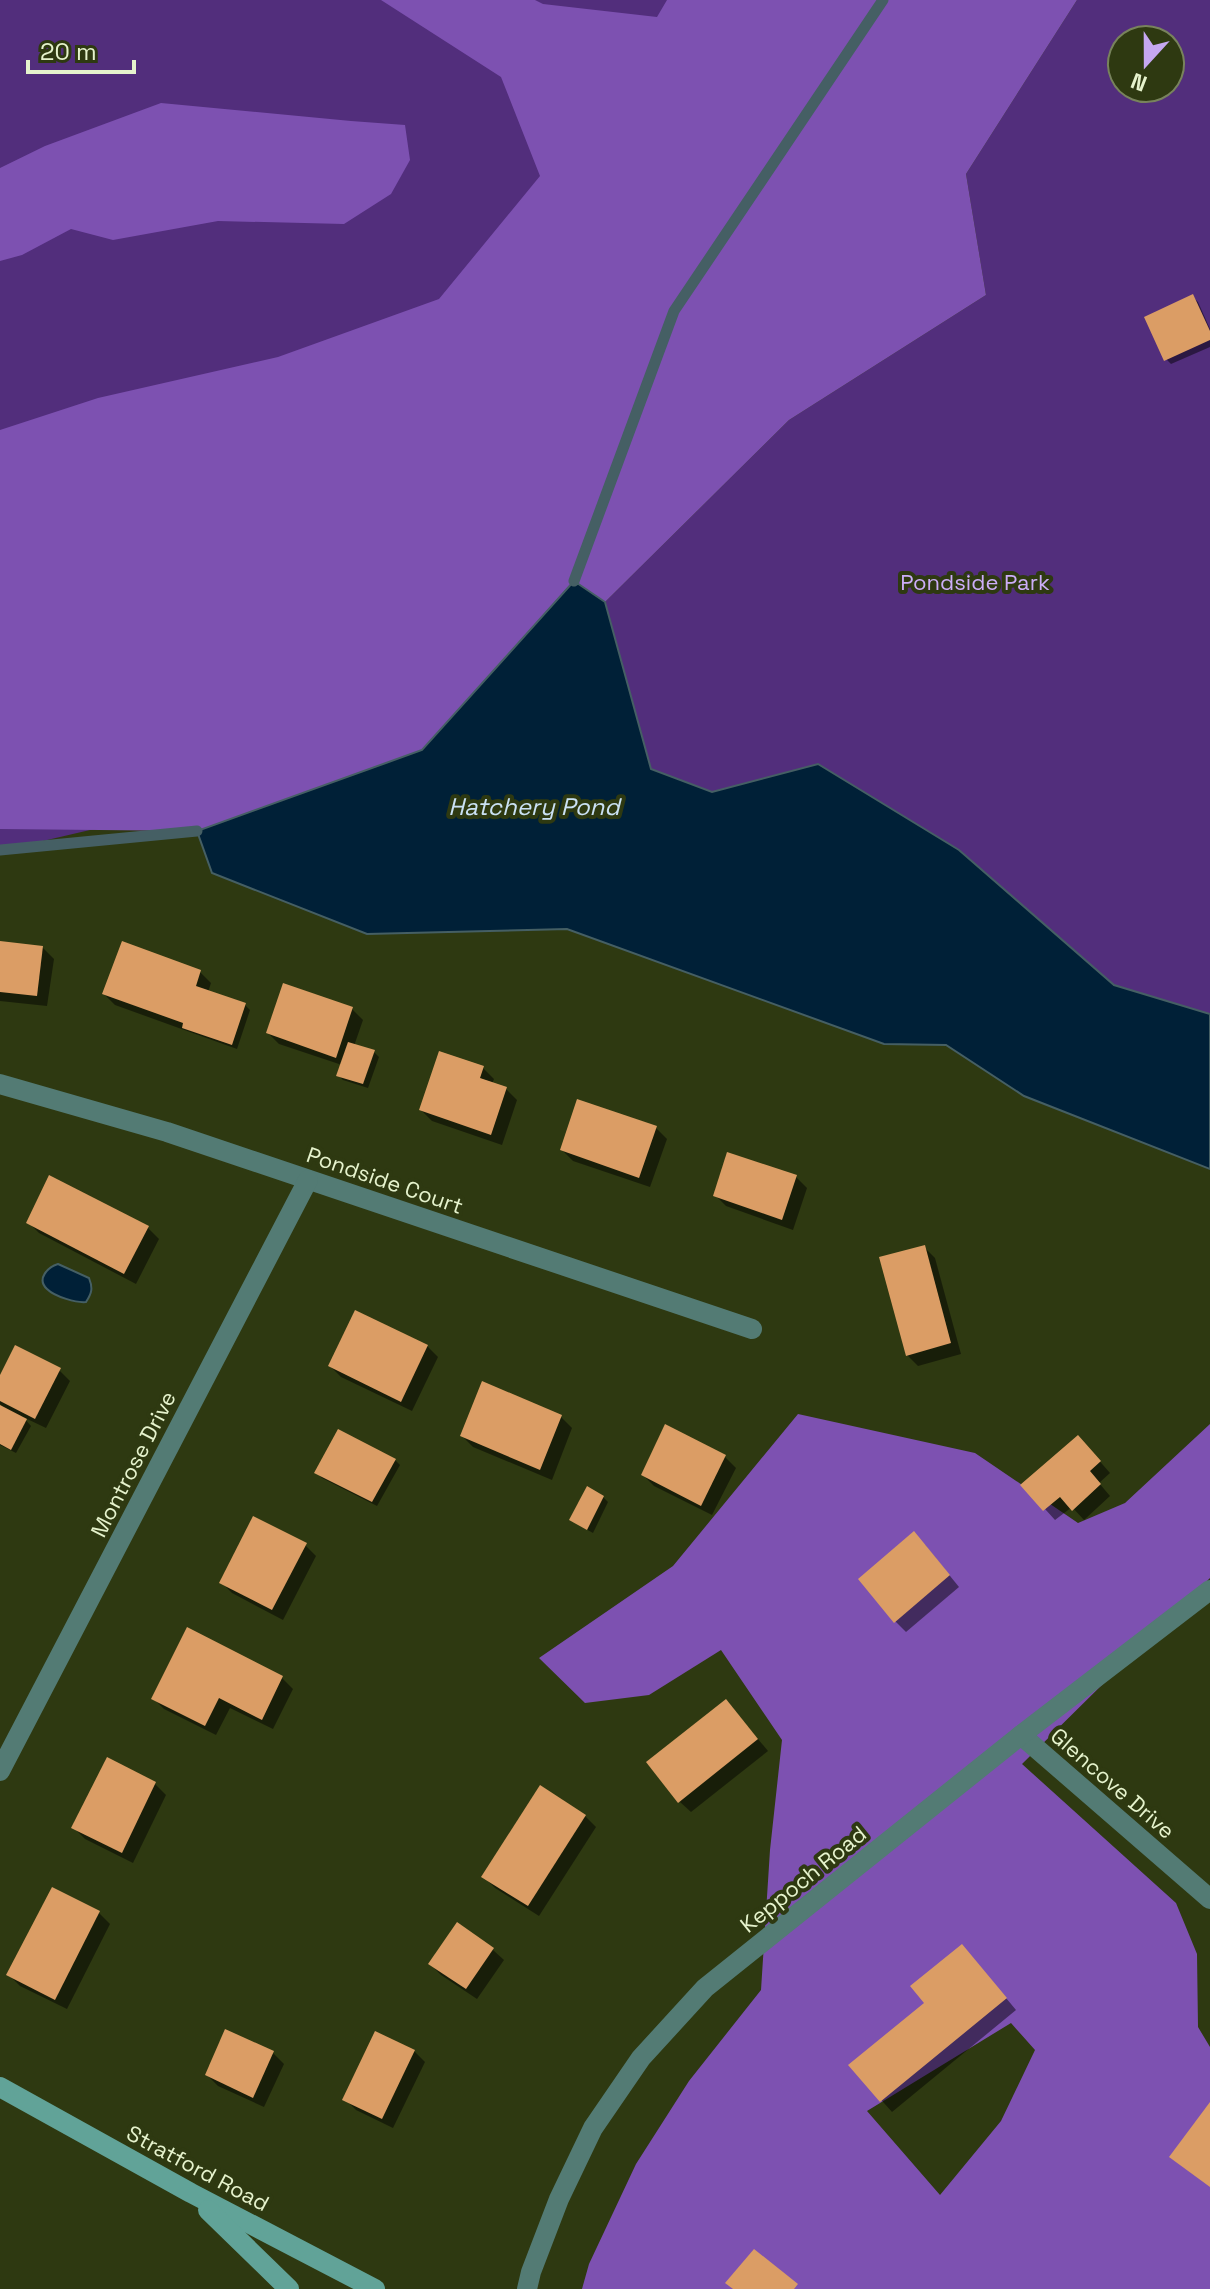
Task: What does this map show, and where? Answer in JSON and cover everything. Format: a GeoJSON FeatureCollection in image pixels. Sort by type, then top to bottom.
{"type":"FeatureCollection","features":[{"type":"Feature","properties":{"kind":"main road","name":"Stratford Road"},"geometry":{"type":"LineString","coordinates":[[0,2087],[191,2193],[375,2289]]}},
{"type":"Feature","properties":{"kind":"main road"},"geometry":{"type":"LineString","coordinates":[[191,2193],[289,2289]]}},
{"type":"Feature","properties":{"kind":"street","name":"Pondside Court"},"geometry":{"type":"LineString","coordinates":[[0,1084],[167,1132],[752,1329]]}},
{"type":"Feature","properties":{"kind":"street","name":"Montrose Drive"},"geometry":{"type":"LineString","coordinates":[[0,1771],[308,1180]]}},
{"type":"Feature","properties":{"kind":"street","name":"Keppoch Road"},"geometry":{"type":"LineString","coordinates":[[527,2289],[559,2199],[593,2128],[641,2058],[705,1988],[1021,1735],[1210,1590]]}},
{"type":"Feature","properties":{"kind":"street","name":"Glencove Drive"},"geometry":{"type":"LineString","coordinates":[[1021,1735],[1210,1899]]}},
{"type":"Feature","properties":{"kind":"green space"},"geometry":{"type":"Polygon","coordinates":[[[0,0],[898,0],[523,729],[0,851],[0,0]]]}},
{"type":"Feature","properties":{"kind":"green space","name":"Pondside Park"},"geometry":{"type":"Polygon","coordinates":[[[1077,0],[1210,0],[1210,1014],[1114,985],[959,850],[818,764],[712,792],[651,769],[605,602],[789,420],[986,295],[966,174],[1077,0]]]}},
{"type":"Feature","properties":{"kind":"shaded area"},"geometry":{"type":"Polygon","coordinates":[[[381,0],[535,0],[543,4],[657,17],[667,0],[1077,0],[966,174],[986,295],[789,420],[605,602],[573,581],[423,750],[197,831],[0,829],[0,430],[98,398],[278,357],[439,299],[540,176],[501,77],[381,0]]]}},
{"type":"Feature","properties":{"kind":"shaded area"},"geometry":{"type":"Polygon","coordinates":[[[161,103],[405,125],[410,160],[391,194],[344,224],[218,221],[113,240],[71,229],[22,255],[0,261],[0,168],[45,146],[161,103]]]}},
{"type":"Feature","properties":{"kind":"shaded area"},"geometry":{"type":"Polygon","coordinates":[[[798,1414],[975,1453],[1078,1523],[1125,1503],[1210,1424],[1210,1578],[1022,1764],[1176,1903],[1197,1954],[1198,2027],[1210,2047],[1210,2289],[582,2289],[589,2264],[636,2164],[689,2081],[761,1990],[770,1850],[782,1740],[721,1650],[649,1695],[585,1703],[539,1658],[673,1566],[798,1414]],[[1011,2023],[867,2111],[940,2195],[1001,2121],[1035,2050],[1011,2023]]]}},
{"type":"Feature","properties":{"kind":"water","name":"Hatchery Pond"},"geometry":{"type":"Polygon","coordinates":[[[574,581],[605,602],[651,769],[712,792],[818,764],[959,850],[1114,985],[1210,1014],[1210,1169],[1024,1096],[946,1045],[884,1044],[567,929],[367,934],[212,873],[197,831],[422,750],[574,581]]]}},
{"type":"Feature","properties":{"kind":"water"},"geometry":{"type":"Polygon","coordinates":[[[58,1264],[89,1278],[91,1290],[86,1302],[60,1297],[44,1285],[45,1274],[58,1264]]]}},
{"type":"Feature","properties":{"kind":"building"},"geometry":{"type":"Polygon","coordinates":[[[1193,294],[1210,331],[1210,340],[1164,361],[1144,317],[1193,294]]]}},
{"type":"Feature","properties":{"kind":"building"},"geometry":{"type":"Polygon","coordinates":[[[0,941],[43,946],[37,996],[0,992],[0,941]]]}},
{"type":"Feature","properties":{"kind":"building"},"geometry":{"type":"Polygon","coordinates":[[[122,941],[201,970],[196,986],[246,1003],[232,1045],[182,1028],[183,1023],[102,994],[122,941]]]}},
{"type":"Feature","properties":{"kind":"building"},"geometry":{"type":"Polygon","coordinates":[[[283,983],[353,1007],[336,1058],[266,1033],[283,983]]]}},
{"type":"Feature","properties":{"kind":"building"},"geometry":{"type":"Polygon","coordinates":[[[348,1042],[375,1050],[363,1084],[336,1076],[348,1042]]]}},
{"type":"Feature","properties":{"kind":"building"},"geometry":{"type":"Polygon","coordinates":[[[439,1051],[484,1066],[480,1078],[507,1087],[491,1135],[419,1110],[439,1051]]]}},
{"type":"Feature","properties":{"kind":"building"},"geometry":{"type":"Polygon","coordinates":[[[577,1099],[657,1126],[639,1178],[560,1150],[577,1099]]]}},
{"type":"Feature","properties":{"kind":"building"},"geometry":{"type":"Polygon","coordinates":[[[727,1152],[797,1175],[782,1220],[713,1196],[727,1152]]]}},
{"type":"Feature","properties":{"kind":"building"},"geometry":{"type":"Polygon","coordinates":[[[49,1175],[149,1226],[124,1274],[26,1223],[49,1175]]]}},
{"type":"Feature","properties":{"kind":"building"},"geometry":{"type":"Polygon","coordinates":[[[925,1245],[951,1343],[906,1356],[879,1257],[925,1245]]]}},
{"type":"Feature","properties":{"kind":"building"},"geometry":{"type":"Polygon","coordinates":[[[355,1310],[428,1345],[401,1402],[328,1366],[355,1310]]]}},
{"type":"Feature","properties":{"kind":"building"},"geometry":{"type":"Polygon","coordinates":[[[15,1345],[61,1368],[35,1419],[0,1401],[0,1375],[15,1345]]]}},
{"type":"Feature","properties":{"kind":"building"},"geometry":{"type":"Polygon","coordinates":[[[482,1381],[562,1415],[540,1470],[460,1436],[482,1381]]]}},
{"type":"Feature","properties":{"kind":"building"},"geometry":{"type":"Polygon","coordinates":[[[0,1405],[27,1419],[11,1450],[0,1444],[0,1405]]]}},
{"type":"Feature","properties":{"kind":"building"},"geometry":{"type":"Polygon","coordinates":[[[665,1424],[726,1455],[701,1506],[641,1475],[665,1424]]]}},
{"type":"Feature","properties":{"kind":"building"},"geometry":{"type":"Polygon","coordinates":[[[338,1429],[396,1459],[372,1502],[314,1473],[338,1429]]]}},
{"type":"Feature","properties":{"kind":"building"},"geometry":{"type":"Polygon","coordinates":[[[1078,1435],[1101,1461],[1090,1471],[1101,1484],[1072,1511],[1060,1497],[1043,1511],[1020,1485],[1078,1435]]]}},
{"type":"Feature","properties":{"kind":"building"},"geometry":{"type":"Polygon","coordinates":[[[587,1486],[604,1496],[587,1530],[569,1520],[587,1486]]]}},
{"type":"Feature","properties":{"kind":"building"},"geometry":{"type":"Polygon","coordinates":[[[253,1516],[307,1543],[272,1610],[219,1583],[253,1516]]]}},
{"type":"Feature","properties":{"kind":"building"},"geometry":{"type":"Polygon","coordinates":[[[914,1531],[950,1575],[894,1623],[858,1579],[914,1531]]]}},
{"type":"Feature","properties":{"kind":"building"},"geometry":{"type":"Polygon","coordinates":[[[187,1627],[283,1676],[262,1720],[219,1698],[205,1726],[151,1699],[187,1627]]]}},
{"type":"Feature","properties":{"kind":"building"},"geometry":{"type":"Polygon","coordinates":[[[726,1699],[758,1739],[678,1803],[646,1762],[726,1699]]]}},
{"type":"Feature","properties":{"kind":"building"},"geometry":{"type":"Polygon","coordinates":[[[107,1757],[156,1782],[122,1853],[71,1828],[107,1757]]]}},
{"type":"Feature","properties":{"kind":"building"},"geometry":{"type":"Polygon","coordinates":[[[540,1785],[586,1815],[528,1906],[481,1877],[540,1785]]]}},
{"type":"Feature","properties":{"kind":"building"},"geometry":{"type":"Polygon","coordinates":[[[52,1887],[100,1911],[55,2000],[6,1975],[52,1887]]]}},
{"type":"Feature","properties":{"kind":"building"},"geometry":{"type":"Polygon","coordinates":[[[457,1922],[494,1948],[466,1989],[428,1964],[457,1922]]]}},
{"type":"Feature","properties":{"kind":"building"},"geometry":{"type":"Polygon","coordinates":[[[962,1944],[1007,1998],[880,2102],[848,2065],[924,2003],[910,1986],[962,1944]]]}},
{"type":"Feature","properties":{"kind":"building"},"geometry":{"type":"Polygon","coordinates":[[[225,2029],[274,2051],[253,2098],[205,2075],[225,2029]]]}},
{"type":"Feature","properties":{"kind":"building"},"geometry":{"type":"Polygon","coordinates":[[[375,2031],[415,2050],[382,2119],[342,2100],[375,2031]]]}},
{"type":"Feature","properties":{"kind":"building"},"geometry":{"type":"Polygon","coordinates":[[[1210,2102],[1210,2187],[1169,2157],[1210,2102]]]}},
{"type":"Feature","properties":{"kind":"building"},"geometry":{"type":"Polygon","coordinates":[[[754,2249],[798,2284],[794,2289],[733,2289],[725,2283],[754,2249]]]}},
{"type":"Feature","properties":{"kind":"waterway"},"geometry":{"type":"LineString","coordinates":[[574,581],[674,311],[883,0]]}},
{"type":"Feature","properties":{"kind":"waterway"},"geometry":{"type":"LineString","coordinates":[[0,850],[197,831]]}}]}
